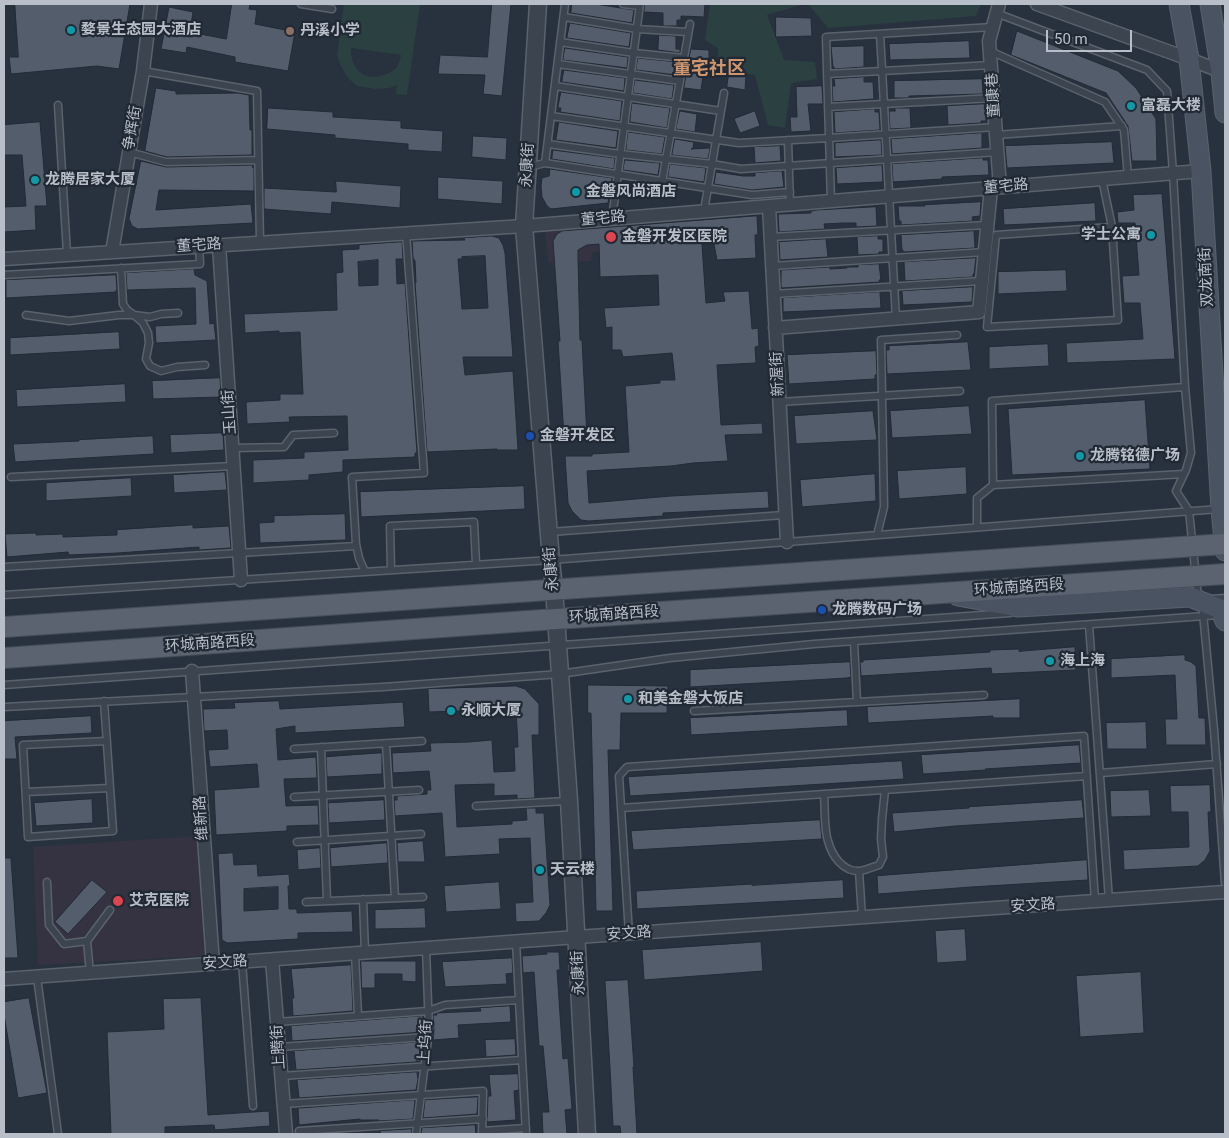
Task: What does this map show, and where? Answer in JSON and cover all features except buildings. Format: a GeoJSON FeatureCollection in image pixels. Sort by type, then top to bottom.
{"type":"FeatureCollection","features":[{"type":"Feature","properties":{"kind":"main road","name":"双龙南街"},"geometry":{"type":"LineString","coordinates":[[1179,4],[1189,59],[1201,171],[1225,551]]}},
{"type":"Feature","properties":{"kind":"main road"},"geometry":{"type":"LineString","coordinates":[[1210,4],[1223,73],[1225,113]]}},
{"type":"Feature","properties":{"kind":"main road","name":"环城南路西段"},"geometry":{"type":"LineString","coordinates":[[4,627],[1225,544]]}},
{"type":"Feature","properties":{"kind":"main road","name":"环城南路西段"},"geometry":{"type":"LineString","coordinates":[[4,658],[1225,574]]}},
{"type":"Feature","properties":{"kind":"main road"},"geometry":{"type":"LineString","coordinates":[[944,593],[1018,607],[1190,596],[1217,611]]}},
{"type":"Feature","properties":{"kind":"street","name":"争辉街"},"geometry":{"type":"LineString","coordinates":[[112,252],[143,71],[151,4]]}},
{"type":"Feature","properties":{"kind":"street","name":"永康街"},"geometry":{"type":"LineString","coordinates":[[538,4],[524,226],[554,589],[569,801],[587,1134]]}},
{"type":"Feature","properties":{"kind":"street"},"geometry":{"type":"LineString","coordinates":[[1037,4],[1223,73]]}},
{"type":"Feature","properties":{"kind":"street","name":"董康巷"},"geometry":{"type":"LineString","coordinates":[[896,318],[979,312],[987,225],[995,188],[998,152],[989,41],[998,9]]}},
{"type":"Feature","properties":{"kind":"street","name":"董宅路"},"geometry":{"type":"LineString","coordinates":[[4,259],[524,226],[1201,171]]}},
{"type":"Feature","properties":{"kind":"street","name":"新渥街"},"geometry":{"type":"LineString","coordinates":[[769,206],[784,515],[787,542]]}},
{"type":"Feature","properties":{"kind":"street","name":"玉山街"},"geometry":{"type":"LineString","coordinates":[[219,245],[241,580]]}},
{"type":"Feature","properties":{"kind":"street"},"geometry":{"type":"LineString","coordinates":[[775,328],[896,318]]}},
{"type":"Feature","properties":{"kind":"street","name":"维新路"},"geometry":{"type":"LineString","coordinates":[[192,671],[213,964]]}},
{"type":"Feature","properties":{"kind":"street","name":"安文路"},"geometry":{"type":"LineString","coordinates":[[4,979],[1225,892]]}},
{"type":"Feature","properties":{"kind":"street","name":"上腾街"},"geometry":{"type":"LineString","coordinates":[[272,960],[286,1132]]}},
{"type":"Feature","properties":{"kind":"lane"},"geometry":{"type":"LineString","coordinates":[[301,4],[332,9]]}},
{"type":"Feature","properties":{"kind":"lane"},"geometry":{"type":"LineString","coordinates":[[545,163],[565,4]]}},
{"type":"Feature","properties":{"kind":"lane"},"geometry":{"type":"LineString","coordinates":[[612,219],[640,5],[623,4]]}},
{"type":"Feature","properties":{"kind":"lane"},"geometry":{"type":"LineString","coordinates":[[998,9],[1147,70],[1167,91],[1185,387],[1191,453],[1176,491],[1189,512],[1196,576],[1217,611],[1217,764],[1225,883]]}},
{"type":"Feature","properties":{"kind":"lane"},"geometry":{"type":"LineString","coordinates":[[564,17],[637,29],[688,32]]}},
{"type":"Feature","properties":{"kind":"lane"},"geometry":{"type":"LineString","coordinates":[[662,182],[690,24]]}},
{"type":"Feature","properties":{"kind":"lane"},"geometry":{"type":"LineString","coordinates":[[831,201],[826,37],[993,27]]}},
{"type":"Feature","properties":{"kind":"lane"},"geometry":{"type":"LineString","coordinates":[[880,34],[896,318]]}},
{"type":"Feature","properties":{"kind":"lane"},"geometry":{"type":"LineString","coordinates":[[560,42],[684,58]]}},
{"type":"Feature","properties":{"kind":"lane"},"geometry":{"type":"LineString","coordinates":[[990,52],[1104,102],[1124,130],[1128,177]]}},
{"type":"Feature","properties":{"kind":"lane"},"geometry":{"type":"LineString","coordinates":[[558,64],[680,81]]}},
{"type":"Feature","properties":{"kind":"lane"},"geometry":{"type":"LineString","coordinates":[[827,74],[992,65]]}},
{"type":"Feature","properties":{"kind":"lane"},"geometry":{"type":"LineString","coordinates":[[143,71],[257,91],[260,242]]}},
{"type":"Feature","properties":{"kind":"lane"},"geometry":{"type":"LineString","coordinates":[[555,86],[721,111]]}},
{"type":"Feature","properties":{"kind":"lane"},"geometry":{"type":"LineString","coordinates":[[704,211],[724,93]]}},
{"type":"Feature","properties":{"kind":"lane"},"geometry":{"type":"LineString","coordinates":[[828,107],[994,98]]}},
{"type":"Feature","properties":{"kind":"lane"},"geometry":{"type":"LineString","coordinates":[[58,105],[67,254]]}},
{"type":"Feature","properties":{"kind":"lane"},"geometry":{"type":"LineString","coordinates":[[551,116],[740,143],[886,134],[1122,126]]}},
{"type":"Feature","properties":{"kind":"lane"},"geometry":{"type":"LineString","coordinates":[[788,140],[790,205]]}},
{"type":"Feature","properties":{"kind":"lane"},"geometry":{"type":"LineString","coordinates":[[548,144],[742,169],[998,152]]}},
{"type":"Feature","properties":{"kind":"lane"},"geometry":{"type":"LineString","coordinates":[[129,152],[166,162],[258,160]]}},
{"type":"Feature","properties":{"kind":"lane"},"geometry":{"type":"LineString","coordinates":[[528,167],[545,163],[752,195],[790,192]]}},
{"type":"Feature","properties":{"kind":"lane"},"geometry":{"type":"LineString","coordinates":[[1102,179],[1112,227],[1118,320],[987,327],[996,235],[1112,227]]}},
{"type":"Feature","properties":{"kind":"lane"},"geometry":{"type":"LineString","coordinates":[[771,237],[987,225]]}},
{"type":"Feature","properties":{"kind":"lane"},"geometry":{"type":"LineString","coordinates":[[365,572],[356,546],[352,477],[424,473],[406,233]]}},
{"type":"Feature","properties":{"kind":"lane"},"geometry":{"type":"LineString","coordinates":[[4,275],[200,264],[199,246]]}},
{"type":"Feature","properties":{"kind":"lane"},"geometry":{"type":"LineString","coordinates":[[772,266],[985,252]]}},
{"type":"Feature","properties":{"kind":"lane"},"geometry":{"type":"LineString","coordinates":[[121,268],[123,304],[127,310],[143,323],[148,333],[149,343],[146,359],[150,366],[161,371],[177,367],[205,365]]}},
{"type":"Feature","properties":{"kind":"lane"},"geometry":{"type":"LineString","coordinates":[[774,294],[982,282]]}},
{"type":"Feature","properties":{"kind":"lane"},"geometry":{"type":"LineString","coordinates":[[26,315],[69,321],[119,315],[150,317],[178,313]]}},
{"type":"Feature","properties":{"kind":"lane"},"geometry":{"type":"LineString","coordinates":[[876,535],[884,507],[880,340],[957,335]]}},
{"type":"Feature","properties":{"kind":"lane"},"geometry":{"type":"LineString","coordinates":[[993,485],[992,400],[1185,387]]}},
{"type":"Feature","properties":{"kind":"lane"},"geometry":{"type":"LineString","coordinates":[[779,402],[960,391]]}},
{"type":"Feature","properties":{"kind":"lane"},"geometry":{"type":"LineString","coordinates":[[232,448],[284,447],[293,435],[334,433]]}},
{"type":"Feature","properties":{"kind":"lane"},"geometry":{"type":"LineString","coordinates":[[11,477],[234,466]]}},
{"type":"Feature","properties":{"kind":"lane"},"geometry":{"type":"LineString","coordinates":[[978,528],[977,498],[993,485],[1184,474]]}},
{"type":"Feature","properties":{"kind":"lane"},"geometry":{"type":"LineString","coordinates":[[4,595],[551,560],[1223,509]]}},
{"type":"Feature","properties":{"kind":"lane"},"geometry":{"type":"LineString","coordinates":[[549,532],[784,515]]}},
{"type":"Feature","properties":{"kind":"lane"},"geometry":{"type":"LineString","coordinates":[[391,570],[390,526],[474,522],[476,564]]}},
{"type":"Feature","properties":{"kind":"lane"},"geometry":{"type":"LineString","coordinates":[[4,567],[356,546]]}},
{"type":"Feature","properties":{"kind":"lane"},"geometry":{"type":"LineString","coordinates":[[4,706],[383,687],[560,674],[670,658],[854,642],[1089,625],[1217,611]]}},
{"type":"Feature","properties":{"kind":"lane"},"geometry":{"type":"LineString","coordinates":[[4,685],[558,645],[1217,611]]}},
{"type":"Feature","properties":{"kind":"lane"},"geometry":{"type":"LineString","coordinates":[[1089,625],[1109,900]]}},
{"type":"Feature","properties":{"kind":"lane"},"geometry":{"type":"LineString","coordinates":[[854,642],[857,702]]}},
{"type":"Feature","properties":{"kind":"lane"},"geometry":{"type":"LineString","coordinates":[[694,711],[984,695]]}},
{"type":"Feature","properties":{"kind":"lane"},"geometry":{"type":"LineString","coordinates":[[104,701],[107,741],[113,831],[28,837],[23,745],[107,741]]}},
{"type":"Feature","properties":{"kind":"lane"},"geometry":{"type":"LineString","coordinates":[[629,934],[620,776],[627,767],[637,766],[1084,736],[1095,901]]}},
{"type":"Feature","properties":{"kind":"lane"},"geometry":{"type":"LineString","coordinates":[[294,749],[422,742]]}},
{"type":"Feature","properties":{"kind":"lane"},"geometry":{"type":"LineString","coordinates":[[386,744],[395,898]]}},
{"type":"Feature","properties":{"kind":"lane"},"geometry":{"type":"LineString","coordinates":[[321,747],[327,901]]}},
{"type":"Feature","properties":{"kind":"lane"},"geometry":{"type":"LineString","coordinates":[[1100,772],[1217,764]]}},
{"type":"Feature","properties":{"kind":"lane"},"geometry":{"type":"LineString","coordinates":[[621,808],[1087,776]]}},
{"type":"Feature","properties":{"kind":"lane"},"geometry":{"type":"LineString","coordinates":[[26,792],[110,788]]}},
{"type":"Feature","properties":{"kind":"lane"},"geometry":{"type":"LineString","coordinates":[[294,797],[419,790]]}},
{"type":"Feature","properties":{"kind":"lane"},"geometry":{"type":"LineString","coordinates":[[824,794],[827,840],[832,852],[840,863],[848,869],[859,871],[878,865],[883,857],[881,839],[885,790]]}},
{"type":"Feature","properties":{"kind":"lane"},"geometry":{"type":"LineString","coordinates":[[476,806],[569,801]]}},
{"type":"Feature","properties":{"kind":"lane"},"geometry":{"type":"LineString","coordinates":[[297,842],[421,834]]}},
{"type":"Feature","properties":{"kind":"lane"},"geometry":{"type":"LineString","coordinates":[[859,871],[862,918]]}},
{"type":"Feature","properties":{"kind":"lane"},"geometry":{"type":"LineString","coordinates":[[47,882],[49,925],[64,944],[87,941]]}},
{"type":"Feature","properties":{"kind":"lane"},"geometry":{"type":"LineString","coordinates":[[306,902],[423,896]]}},
{"type":"Feature","properties":{"kind":"lane"},"geometry":{"type":"LineString","coordinates":[[358,1016],[363,899]]}},
{"type":"Feature","properties":{"kind":"lane"},"geometry":{"type":"LineString","coordinates":[[90,973],[87,941],[110,910]]}},
{"type":"Feature","properties":{"kind":"lane"},"geometry":{"type":"LineString","coordinates":[[283,1104],[483,1091],[482,1132],[526,1131],[516,942]]}},
{"type":"Feature","properties":{"kind":"lane","name":"上坞街"},"geometry":{"type":"LineString","coordinates":[[416,1134],[428,1037],[426,948]]}},
{"type":"Feature","properties":{"kind":"lane"},"geometry":{"type":"LineString","coordinates":[[242,962],[253,1106]]}},
{"type":"Feature","properties":{"kind":"lane"},"geometry":{"type":"LineString","coordinates":[[37,977],[58,1134]]}},
{"type":"Feature","properties":{"kind":"lane"},"geometry":{"type":"LineString","coordinates":[[277,1022],[428,1011],[445,1005],[519,1000]]}},
{"type":"Feature","properties":{"kind":"lane"},"geometry":{"type":"LineString","coordinates":[[279,1047],[428,1037]]}},
{"type":"Feature","properties":{"kind":"lane"},"geometry":{"type":"LineString","coordinates":[[281,1076],[522,1060]]}},
{"type":"Feature","properties":{"kind":"lane"},"geometry":{"type":"LineString","coordinates":[[286,1132],[483,1119]]}},
{"type":"Feature","properties":{"kind":"lane"},"geometry":{"type":"LineString","coordinates":[[299,1131],[314,1134]]}},
{"type":"Feature","properties":{"kind":"shaded area","name":"金磐开发区医院"},"geometry":{"type":"Polygon","coordinates":[[[676,219],[677,245],[592,252],[591,261],[548,263],[545,229],[676,219]]]}},
{"type":"Feature","properties":{"kind":"shaded area","name":"艾克医院"},"geometry":{"type":"Polygon","coordinates":[[[197,836],[204,956],[38,965],[33,847],[197,836]]]}},
{"type":"Feature","properties":{"kind":"green space"},"geometry":{"type":"Polygon","coordinates":[[[344,4],[420,4],[407,95],[396,94],[397,85],[376,89],[357,86],[348,78],[337,56],[344,4]],[[351,48],[351,55],[356,67],[360,72],[370,77],[377,77],[393,71],[398,65],[401,55],[351,48]]]}},
{"type":"Feature","properties":{"kind":"green space"},"geometry":{"type":"Polygon","coordinates":[[[710,4],[804,4],[767,15],[784,60],[815,62],[817,79],[791,83],[785,128],[768,125],[755,75],[718,68],[718,48],[705,40],[710,4]]]}},
{"type":"Feature","properties":{"kind":"green space"},"geometry":{"type":"Polygon","coordinates":[[[808,4],[981,4],[976,16],[828,28],[808,4]]]}},
{"type":"Feature","properties":{"kind":"place","name":"婺景生态园大酒店"},"geometry":{"type":"Point","coordinates":[71,30]}},
{"type":"Feature","properties":{"kind":"place","name":"丹溪小学"},"geometry":{"type":"Point","coordinates":[290,31]}},
{"type":"Feature","properties":{"kind":"place","name":"富磊大楼"},"geometry":{"type":"Point","coordinates":[1131,106]}},
{"type":"Feature","properties":{"kind":"place","name":"龙腾居家大厦"},"geometry":{"type":"Point","coordinates":[35,180]}},
{"type":"Feature","properties":{"kind":"place","name":"金磐风尚酒店"},"geometry":{"type":"Point","coordinates":[576,192]}},
{"type":"Feature","properties":{"kind":"place","name":"学士公寓"},"geometry":{"type":"Point","coordinates":[1151,235]}},
{"type":"Feature","properties":{"kind":"place","name":"金磐开发区医院"},"geometry":{"type":"Point","coordinates":[611,237]}},
{"type":"Feature","properties":{"kind":"place","name":"金磐开发区"},"geometry":{"type":"Point","coordinates":[530,436]}},
{"type":"Feature","properties":{"kind":"place","name":"龙腾铭德广场"},"geometry":{"type":"Point","coordinates":[1080,456]}},
{"type":"Feature","properties":{"kind":"place","name":"龙腾数码广场"},"geometry":{"type":"Point","coordinates":[822,610]}},
{"type":"Feature","properties":{"kind":"place","name":"海上海"},"geometry":{"type":"Point","coordinates":[1050,661]}},
{"type":"Feature","properties":{"kind":"place","name":"和美金磐大饭店"},"geometry":{"type":"Point","coordinates":[628,699]}},
{"type":"Feature","properties":{"kind":"place","name":"永顺大厦"},"geometry":{"type":"Point","coordinates":[451,711]}},
{"type":"Feature","properties":{"kind":"place","name":"天云楼"},"geometry":{"type":"Point","coordinates":[540,870]}},
{"type":"Feature","properties":{"kind":"place","name":"艾克医院"},"geometry":{"type":"Point","coordinates":[118,901]}},
{"type":"Feature","properties":{"kind":"district","name":"董宅社区"},"geometry":{"type":"Point","coordinates":[709,69]}}]}
